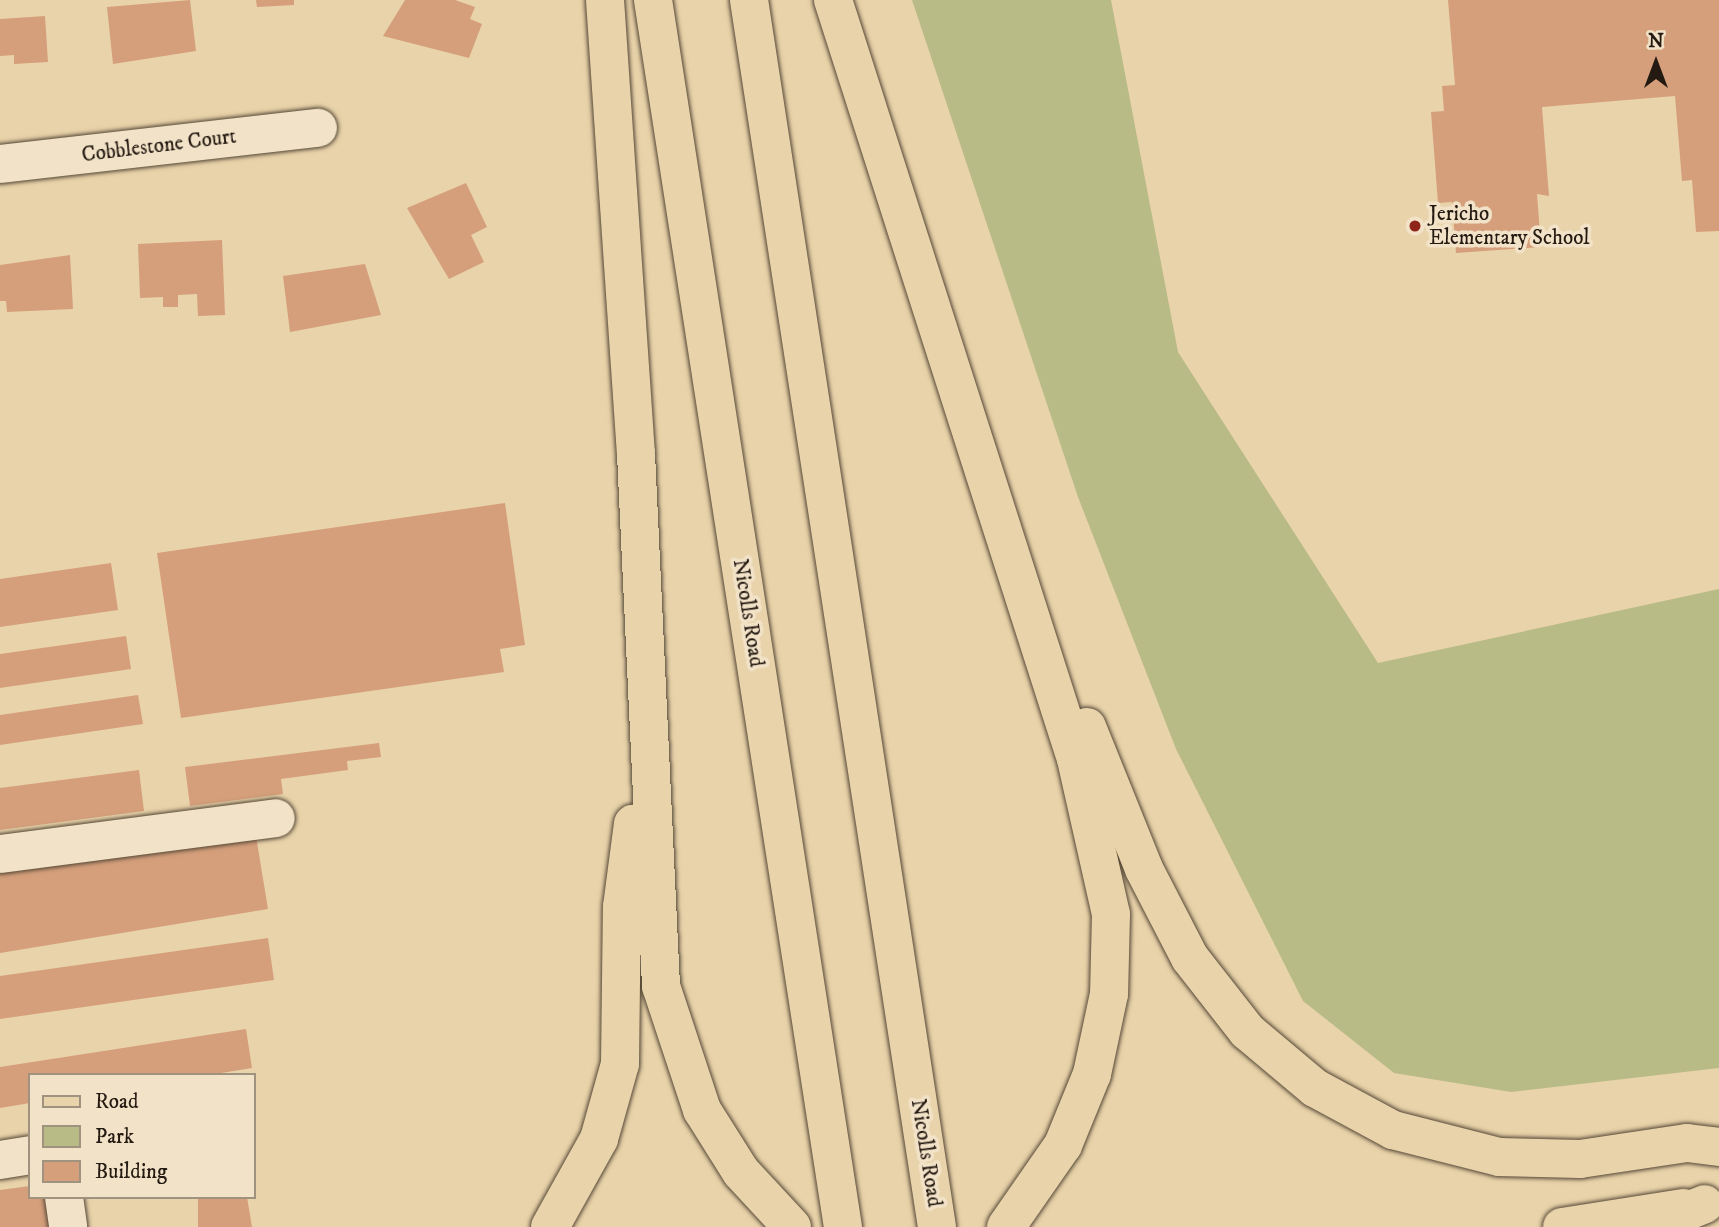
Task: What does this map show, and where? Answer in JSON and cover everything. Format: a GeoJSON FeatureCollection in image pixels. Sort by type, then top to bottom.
{"type":"FeatureCollection","features":[{"type":"Feature","properties":{"kind":"main road"},"geometry":{"type":"LineString","coordinates":[[604,0],[647,721],[656,947],[670,1026],[722,1145],[792,1227]]}},
{"type":"Feature","properties":{"kind":"main road","name":"Nicolls Road"},"geometry":{"type":"LineString","coordinates":[[653,0],[843,1227]]}},
{"type":"Feature","properties":{"kind":"main road","name":"Nicolls Road"},"geometry":{"type":"LineString","coordinates":[[749,0],[937,1227]]}},
{"type":"Feature","properties":{"kind":"main road"},"geometry":{"type":"LineString","coordinates":[[833,0],[1027,599],[1095,829],[1113,952],[1102,1036],[1079,1110],[1042,1180],[1006,1227]]}},
{"type":"Feature","properties":{"kind":"main road"},"geometry":{"type":"LineString","coordinates":[[1027,599],[1165,914],[1221,1000],[1279,1062],[1373,1121],[1462,1151],[1536,1160],[1687,1143],[1719,1147]]}},
{"type":"Feature","properties":{"kind":"main road"},"geometry":{"type":"LineString","coordinates":[[550,1227],[599,1139],[621,1064],[622,907],[647,721]]}},
{"type":"Feature","properties":{"kind":"main road"},"geometry":{"type":"LineString","coordinates":[[1562,1227],[1712,1203]]}},
{"type":"Feature","properties":{"kind":"main road"},"geometry":{"type":"LineString","coordinates":[[1648,1227],[1712,1203]]}},
{"type":"Feature","properties":{"kind":"street","name":"Cobblestone Court"},"geometry":{"type":"LineString","coordinates":[[0,164],[318,128]]}},
{"type":"Feature","properties":{"kind":"street"},"geometry":{"type":"LineString","coordinates":[[0,854],[276,818]]}},
{"type":"Feature","properties":{"kind":"street"},"geometry":{"type":"LineString","coordinates":[[0,1160],[28,1155]]}},
{"type":"Feature","properties":{"kind":"street"},"geometry":{"type":"LineString","coordinates":[[64,1199],[68,1227]]}},
{"type":"Feature","properties":{"kind":"green space"},"geometry":{"type":"Polygon","coordinates":[[[912,0],[1111,0],[1178,352],[1378,663],[1719,589],[1719,1068],[1511,1092],[1394,1073],[1303,1001],[1176,749],[1078,497],[912,0]]]}},
{"type":"Feature","properties":{"kind":"building"},"geometry":{"type":"Polygon","coordinates":[[[190,0],[196,51],[113,64],[107,7],[190,0]]]}},
{"type":"Feature","properties":{"kind":"building"},"geometry":{"type":"Polygon","coordinates":[[[256,0],[294,0],[294,5],[257,7],[256,0]]]}},
{"type":"Feature","properties":{"kind":"building"},"geometry":{"type":"Polygon","coordinates":[[[405,0],[455,0],[475,7],[470,19],[482,24],[469,58],[383,36],[405,0]]]}},
{"type":"Feature","properties":{"kind":"building"},"geometry":{"type":"Polygon","coordinates":[[[1448,0],[1719,0],[1719,231],[1696,232],[1692,180],[1682,181],[1675,96],[1542,107],[1549,196],[1537,194],[1541,247],[1456,253],[1452,202],[1438,203],[1431,112],[1444,111],[1442,86],[1455,85],[1448,0]]]}},
{"type":"Feature","properties":{"kind":"building"},"geometry":{"type":"Polygon","coordinates":[[[45,16],[48,62],[14,64],[14,55],[0,56],[0,19],[45,16]]]}},
{"type":"Feature","properties":{"kind":"building"},"geometry":{"type":"Polygon","coordinates":[[[466,183],[487,227],[471,235],[484,262],[449,279],[407,208],[466,183]]]}},
{"type":"Feature","properties":{"kind":"building"},"geometry":{"type":"Polygon","coordinates":[[[222,240],[225,315],[198,316],[197,294],[178,295],[178,307],[163,307],[163,297],[140,298],[138,244],[222,240]]]}},
{"type":"Feature","properties":{"kind":"building"},"geometry":{"type":"Polygon","coordinates":[[[70,255],[73,309],[7,312],[6,301],[0,301],[0,265],[70,255]]]}},
{"type":"Feature","properties":{"kind":"building"},"geometry":{"type":"Polygon","coordinates":[[[365,264],[381,315],[290,332],[283,276],[365,264]]]}},
{"type":"Feature","properties":{"kind":"building"},"geometry":{"type":"Polygon","coordinates":[[[505,503],[525,645],[500,649],[504,672],[181,718],[157,553],[505,503]]]}},
{"type":"Feature","properties":{"kind":"building"},"geometry":{"type":"Polygon","coordinates":[[[111,563],[118,610],[0,627],[0,579],[111,563]]]}},
{"type":"Feature","properties":{"kind":"building"},"geometry":{"type":"Polygon","coordinates":[[[126,636],[131,669],[0,688],[0,654],[126,636]]]}},
{"type":"Feature","properties":{"kind":"building"},"geometry":{"type":"Polygon","coordinates":[[[138,695],[143,724],[0,745],[0,715],[138,695]]]}},
{"type":"Feature","properties":{"kind":"building"},"geometry":{"type":"Polygon","coordinates":[[[379,743],[381,757],[347,761],[348,770],[281,779],[283,794],[190,806],[185,767],[379,743]]]}},
{"type":"Feature","properties":{"kind":"building"},"geometry":{"type":"Polygon","coordinates":[[[139,770],[144,811],[0,830],[0,788],[139,770]]]}},
{"type":"Feature","properties":{"kind":"building"},"geometry":{"type":"Polygon","coordinates":[[[255,830],[268,909],[0,953],[0,872],[255,830]]]}},
{"type":"Feature","properties":{"kind":"building"},"geometry":{"type":"Polygon","coordinates":[[[268,938],[274,980],[0,1019],[0,976],[268,938]]]}},
{"type":"Feature","properties":{"kind":"building"},"geometry":{"type":"Polygon","coordinates":[[[246,1029],[252,1068],[221,1073],[28,1073],[28,1103],[0,1108],[0,1067],[246,1029]]]}},
{"type":"Feature","properties":{"kind":"building"},"geometry":{"type":"Polygon","coordinates":[[[28,1186],[28,1199],[52,1199],[55,1227],[0,1227],[0,1190],[28,1186]]]}},
{"type":"Feature","properties":{"kind":"building"},"geometry":{"type":"Polygon","coordinates":[[[198,1199],[247,1199],[252,1227],[198,1227],[198,1199]]]}},
{"type":"Feature","properties":{"kind":"place","name":"Jericho Elementary School"},"geometry":{"type":"Point","coordinates":[1415,226]}}]}
